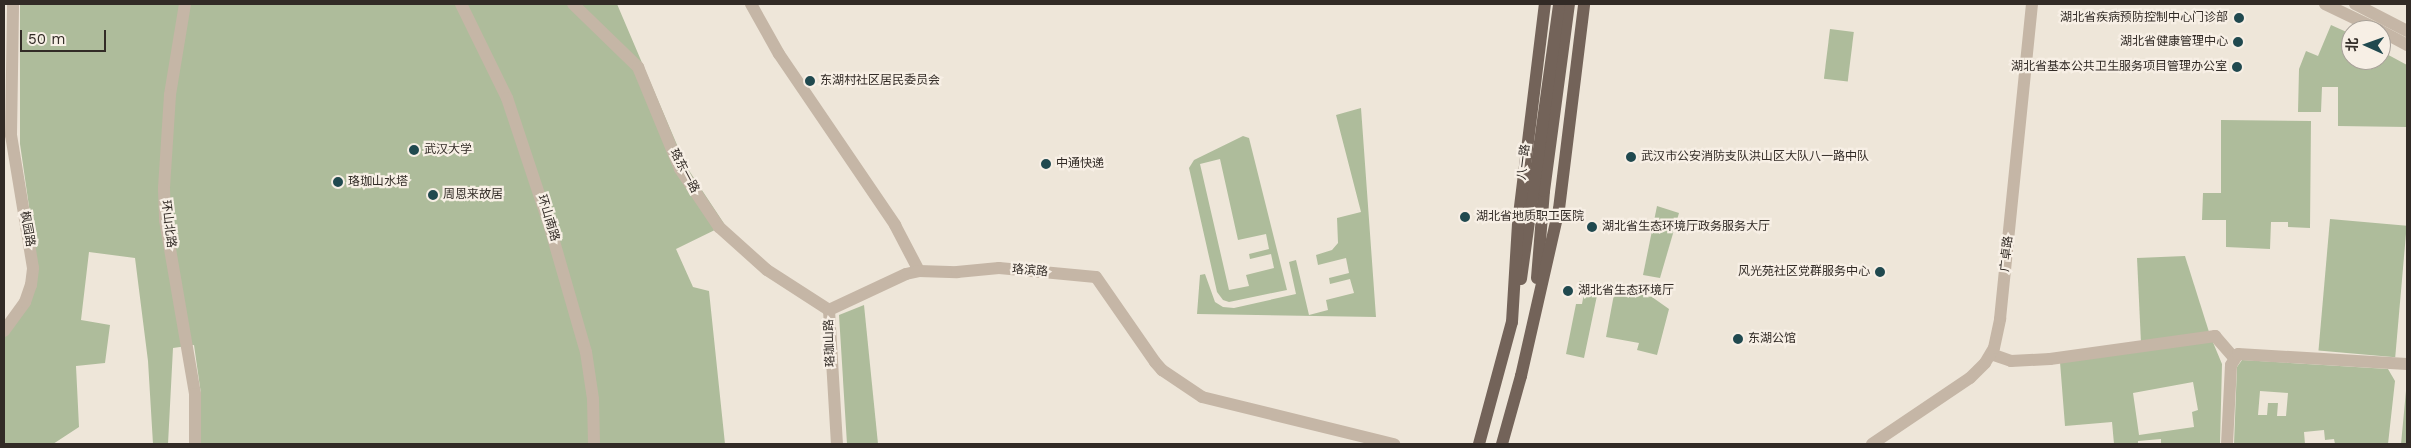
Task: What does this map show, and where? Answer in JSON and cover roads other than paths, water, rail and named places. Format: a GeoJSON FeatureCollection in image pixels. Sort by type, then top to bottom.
{"type":"FeatureCollection","features":[{"type":"Feature","properties":{"kind":"main road","name":"八一路"},"geometry":{"type":"LineString","coordinates":[[1512,322],[1518,223],[1545,4]]}},
{"type":"Feature","properties":{"kind":"main road","name":"八一路"},"geometry":{"type":"LineString","coordinates":[[1534,318],[1539,191],[1558,4]]}},
{"type":"Feature","properties":{"kind":"main road","name":"八一路"},"geometry":{"type":"LineString","coordinates":[[1479,444],[1512,322],[1539,191],[1569,4]]}},
{"type":"Feature","properties":{"kind":"main road","name":"八一路"},"geometry":{"type":"LineString","coordinates":[[1502,444],[1559,209],[1584,4]]}},
{"type":"Feature","properties":{"kind":"street","name":"枫园路"},"geometry":{"type":"LineString","coordinates":[[4,332],[29,294],[33,268],[7,137],[10,119],[13,4]]}},
{"type":"Feature","properties":{"kind":"street","name":"环山北路"},"geometry":{"type":"LineString","coordinates":[[185,4],[170,95],[164,188],[165,220],[195,394],[195,444]]}},
{"type":"Feature","properties":{"kind":"street","name":"环山南路"},"geometry":{"type":"LineString","coordinates":[[461,4],[507,98],[550,224],[586,352],[593,399],[594,444]]}},
{"type":"Feature","properties":{"kind":"street","name":"珞东一路"},"geometry":{"type":"LineString","coordinates":[[573,4],[638,67],[680,169],[719,226],[767,270],[829,310]]}},
{"type":"Feature","properties":{"kind":"street"},"geometry":{"type":"LineString","coordinates":[[751,4],[780,54],[895,225],[919,271]]}},
{"type":"Feature","properties":{"kind":"street","name":"广卓路"},"geometry":{"type":"LineString","coordinates":[[1872,444],[1970,378],[1991,354],[2000,319],[2032,4]]}},
{"type":"Feature","properties":{"kind":"street"},"geometry":{"type":"LineString","coordinates":[[2325,4],[2359,20]]}},
{"type":"Feature","properties":{"kind":"street"},"geometry":{"type":"LineString","coordinates":[[2355,4],[2407,31]]}},
{"type":"Feature","properties":{"kind":"street"},"geometry":{"type":"LineString","coordinates":[[2391,36],[2407,45]]}},
{"type":"Feature","properties":{"kind":"street","name":"珞滨路"},"geometry":{"type":"LineString","coordinates":[[919,271],[957,272],[998,268],[1096,277],[1154,362],[1162,370],[1202,397],[1394,444]]}},
{"type":"Feature","properties":{"kind":"street","name":"珞珈山路"},"geometry":{"type":"LineString","coordinates":[[837,444],[829,310],[906,274],[919,271]]}},
{"type":"Feature","properties":{"kind":"street"},"geometry":{"type":"LineString","coordinates":[[1991,354],[2011,361],[2043,360],[2215,336],[2234,358]]}},
{"type":"Feature","properties":{"kind":"street"},"geometry":{"type":"LineString","coordinates":[[2227,444],[2231,365],[2238,354],[2246,352],[2407,364]]}},
{"type":"Feature","properties":{"kind":"place","name":"湖北省疾病预防控制中心门诊部"},"geometry":{"type":"Point","coordinates":[2239,18]}},
{"type":"Feature","properties":{"kind":"place","name":"湖北省健康管理中心"},"geometry":{"type":"Point","coordinates":[2238,42]}},
{"type":"Feature","properties":{"kind":"place","name":"湖北省基本公共卫生服务项目管理办公室"},"geometry":{"type":"Point","coordinates":[2237,67]}},
{"type":"Feature","properties":{"kind":"place","name":"东湖村社区居民委员会"},"geometry":{"type":"Point","coordinates":[810,81]}},
{"type":"Feature","properties":{"kind":"place","name":"武汉大学"},"geometry":{"type":"Point","coordinates":[414,150]}},
{"type":"Feature","properties":{"kind":"place","name":"武汉市公安消防支队洪山区大队八一路中队"},"geometry":{"type":"Point","coordinates":[1631,157]}},
{"type":"Feature","properties":{"kind":"place","name":"中通快递"},"geometry":{"type":"Point","coordinates":[1046,164]}},
{"type":"Feature","properties":{"kind":"place","name":"珞珈山水塔"},"geometry":{"type":"Point","coordinates":[338,182]}},
{"type":"Feature","properties":{"kind":"place","name":"周恩来故居"},"geometry":{"type":"Point","coordinates":[433,195]}},
{"type":"Feature","properties":{"kind":"place","name":"湖北省地质职工医院"},"geometry":{"type":"Point","coordinates":[1465,217]}},
{"type":"Feature","properties":{"kind":"place","name":"湖北省生态环境厅政务服务大厅"},"geometry":{"type":"Point","coordinates":[1592,227]}},
{"type":"Feature","properties":{"kind":"place","name":"风光苑社区党群服务中心"},"geometry":{"type":"Point","coordinates":[1880,272]}},
{"type":"Feature","properties":{"kind":"place","name":"湖北省生态环境厅"},"geometry":{"type":"Point","coordinates":[1568,291]}},
{"type":"Feature","properties":{"kind":"place","name":"东湖公馆"},"geometry":{"type":"Point","coordinates":[1738,339]}}]}
